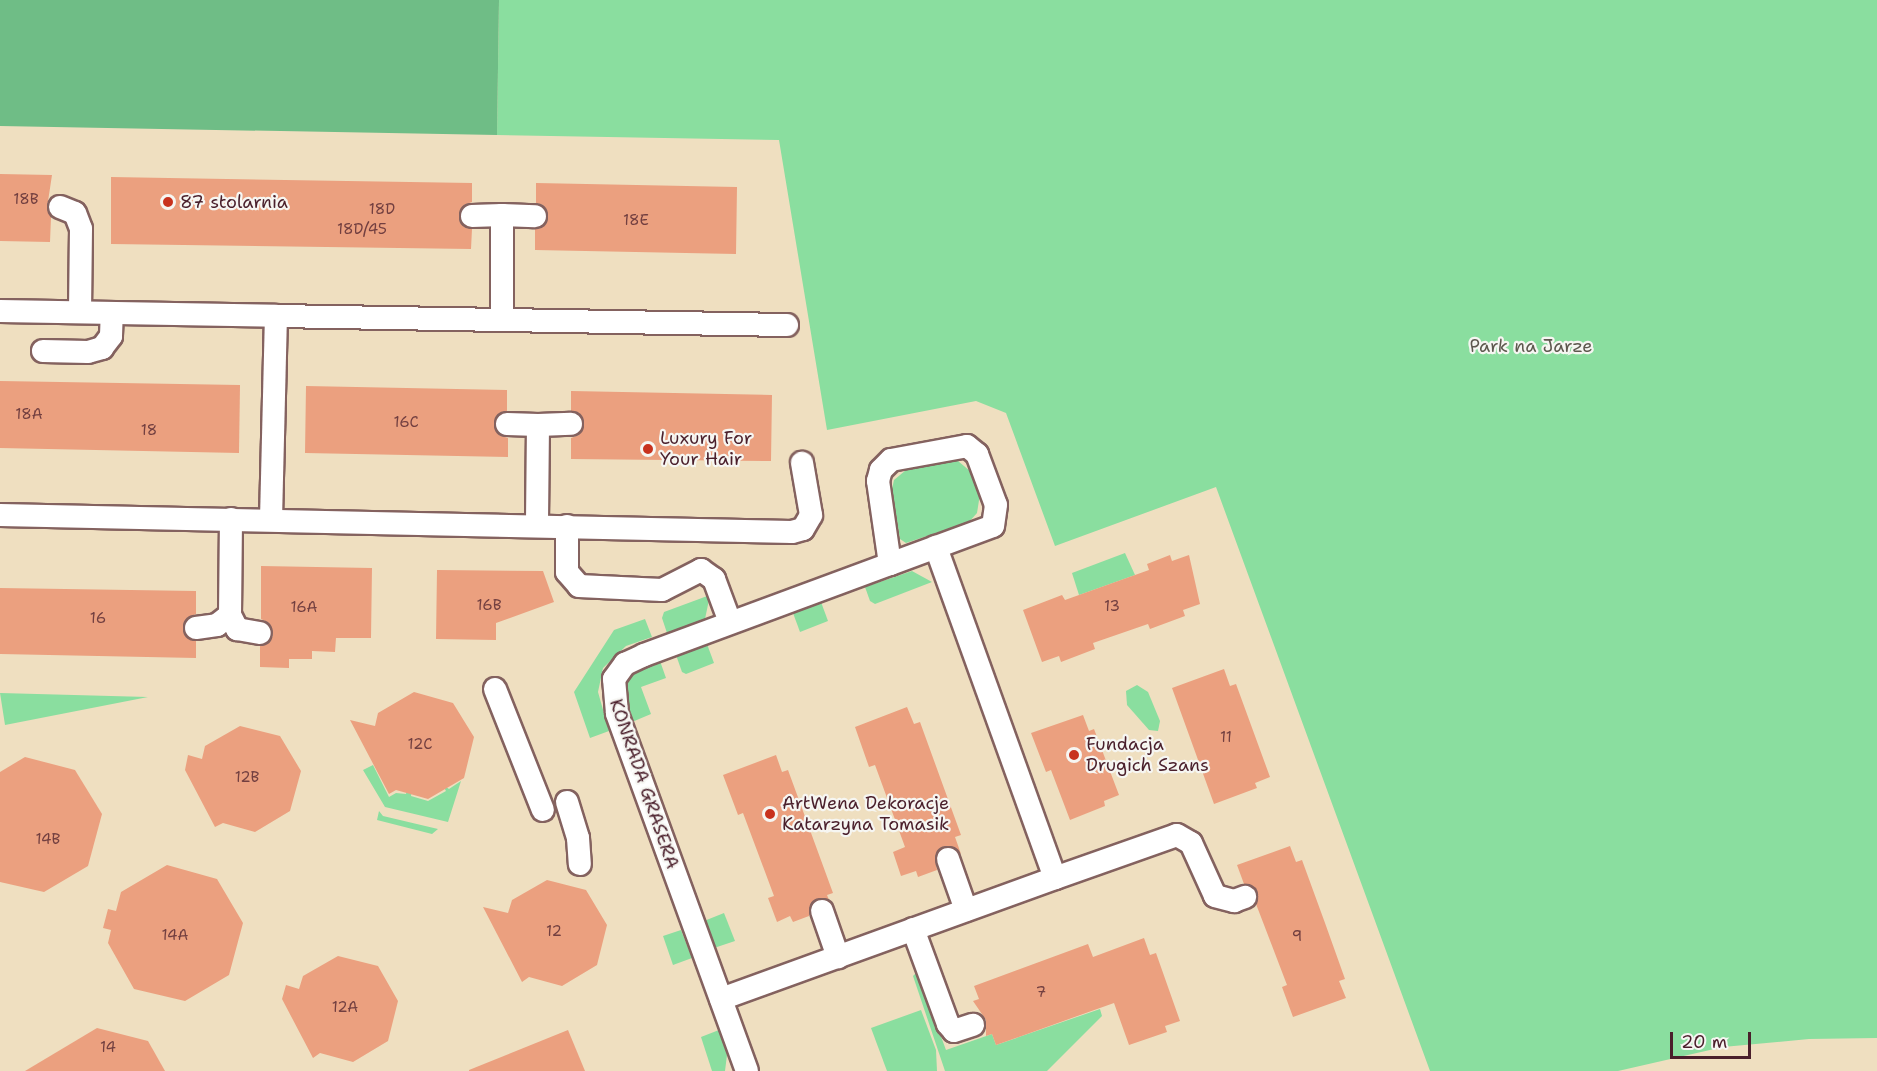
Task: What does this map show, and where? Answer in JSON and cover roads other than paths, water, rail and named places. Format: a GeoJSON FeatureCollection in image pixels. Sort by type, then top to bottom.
{"type":"FeatureCollection","features":[{"type":"Feature","properties":{"kind":"street"},"geometry":{"type":"LineString","coordinates":[[60,207],[75,213],[81,229],[80,312]]}},
{"type":"Feature","properties":{"kind":"street"},"geometry":{"type":"LineString","coordinates":[[502,215],[502,318]]}},
{"type":"Feature","properties":{"kind":"street"},"geometry":{"type":"LineString","coordinates":[[472,216],[535,216]]}},
{"type":"Feature","properties":{"kind":"street"},"geometry":{"type":"LineString","coordinates":[[0,311],[502,318],[787,325]]}},
{"type":"Feature","properties":{"kind":"street"},"geometry":{"type":"LineString","coordinates":[[43,351],[88,352],[102,348],[111,336],[112,313]]}},
{"type":"Feature","properties":{"kind":"street"},"geometry":{"type":"LineString","coordinates":[[271,519],[276,316]]}},
{"type":"Feature","properties":{"kind":"street"},"geometry":{"type":"LineString","coordinates":[[507,424],[571,424]]}},
{"type":"Feature","properties":{"kind":"street"},"geometry":{"type":"LineString","coordinates":[[537,525],[538,424]]}},
{"type":"Feature","properties":{"kind":"street","name":"KONRADA GRASERA"},"geometry":{"type":"LineString","coordinates":[[747,1071],[617,713],[612,687],[616,674],[625,664],[730,622],[890,564],[993,526],[997,516],[977,454],[967,446],[891,460],[881,470],[878,482],[890,564]]}},
{"type":"Feature","properties":{"kind":"street"},"geometry":{"type":"LineString","coordinates":[[0,515],[802,529],[811,514],[802,463]]}},
{"type":"Feature","properties":{"kind":"street"},"geometry":{"type":"LineString","coordinates":[[231,519],[230,615],[237,629],[260,633]]}},
{"type":"Feature","properties":{"kind":"street"},"geometry":{"type":"LineString","coordinates":[[567,526],[567,572],[579,586],[662,590],[701,570],[714,579],[730,622]]}},
{"type":"Feature","properties":{"kind":"street"},"geometry":{"type":"LineString","coordinates":[[936,547],[1055,878]]}},
{"type":"Feature","properties":{"kind":"street"},"geometry":{"type":"LineString","coordinates":[[196,628],[217,625],[230,615]]}},
{"type":"Feature","properties":{"kind":"street"},"geometry":{"type":"LineString","coordinates":[[495,689],[543,810]]}},
{"type":"Feature","properties":{"kind":"street"},"geometry":{"type":"LineString","coordinates":[[567,802],[578,838],[580,864]]}},
{"type":"Feature","properties":{"kind":"street"},"geometry":{"type":"LineString","coordinates":[[721,999],[1177,835],[1191,843],[1215,896],[1234,901],[1245,897]]}},
{"type":"Feature","properties":{"kind":"street"},"geometry":{"type":"LineString","coordinates":[[948,859],[966,910]]}},
{"type":"Feature","properties":{"kind":"street"},"geometry":{"type":"LineString","coordinates":[[822,911],[838,957]]}},
{"type":"Feature","properties":{"kind":"street"},"geometry":{"type":"LineString","coordinates":[[914,929],[948,1024],[954,1031],[974,1025]]}},
{"type":"Feature","properties":{"kind":"place","name":"87 stolarnia"},"geometry":{"type":"Point","coordinates":[168,202]}},
{"type":"Feature","properties":{"kind":"place","name":"Luxury For Your Hair"},"geometry":{"type":"Point","coordinates":[648,449]}},
{"type":"Feature","properties":{"kind":"place","name":"Fundacja Drugich Szans"},"geometry":{"type":"Point","coordinates":[1074,755]}},
{"type":"Feature","properties":{"kind":"place","name":"ArtWena Dekoracje Katarzyna Tomasik"},"geometry":{"type":"Point","coordinates":[770,814]}},
{"type":"Feature","properties":{"kind":"park label","name":"Park na Jarze"},"geometry":{"type":"Point","coordinates":[1531,346]}}]}
